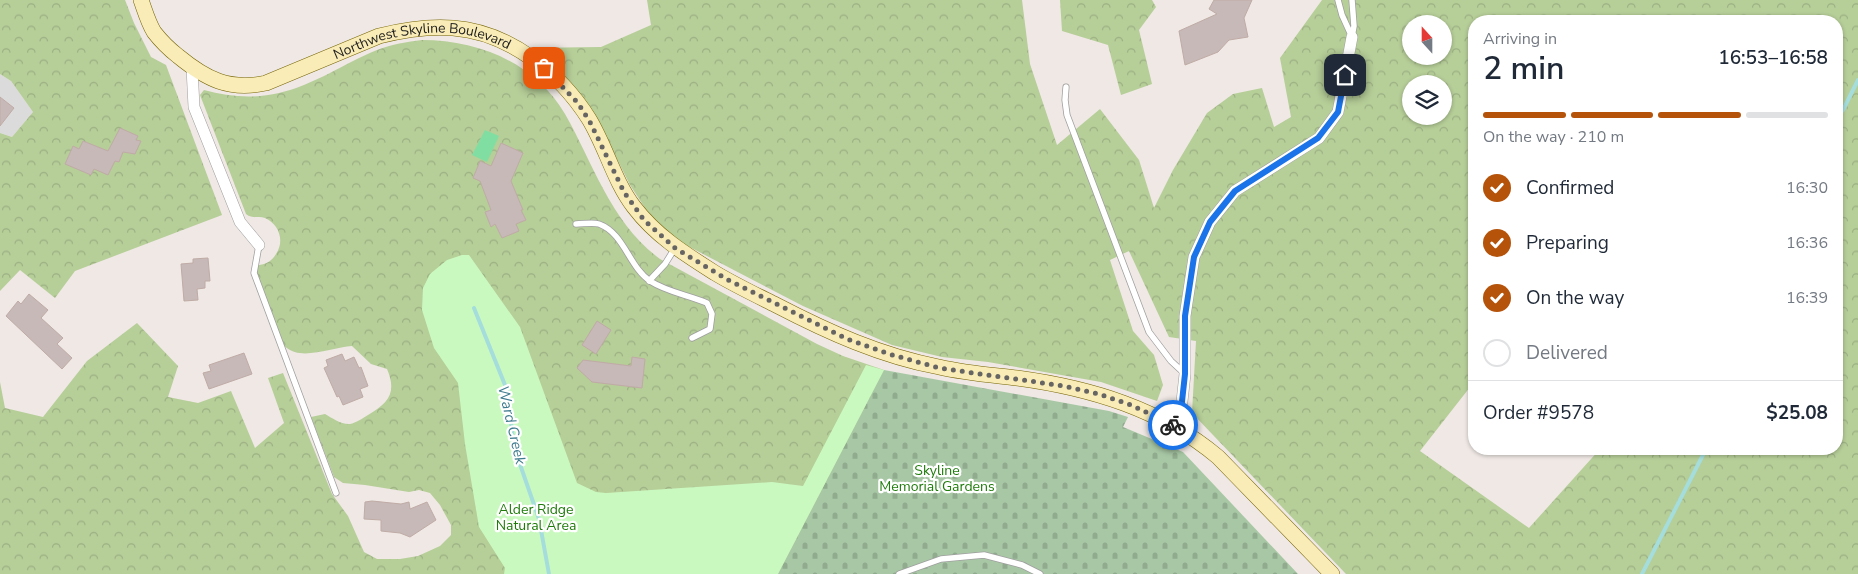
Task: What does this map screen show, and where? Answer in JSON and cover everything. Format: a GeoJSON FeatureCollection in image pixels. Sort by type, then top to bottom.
{"type":"FeatureCollection","features":[{"type":"Feature","properties":{"kind":"main road","name":"Northwest Skyline Boulevard"},"geometry":{"type":"LineString","coordinates":[[141,0],[154,30],[162,42],[192,68],[216,81],[231,85],[251,86],[279,79],[379,36],[398,31],[431,27],[456,28],[489,36],[521,50],[550,74],[578,103],[590,122],[624,192],[633,206],[656,232],[675,248],[728,280],[847,339],[889,354],[939,368],[1064,386],[1099,394],[1160,418],[1200,442],[1218,457],[1332,574]]}},
{"type":"Feature","properties":{"kind":"street"},"geometry":{"type":"LineString","coordinates":[[1179,429],[1185,374],[1185,316],[1194,257],[1210,222],[1235,191],[1318,138],[1338,112],[1352,37]]}},
{"type":"Feature","properties":{"kind":"street"},"geometry":{"type":"LineString","coordinates":[[192,68],[194,107],[240,222],[260,244]]}},
{"type":"Feature","properties":{"kind":"lane"},"geometry":{"type":"LineString","coordinates":[[1338,0],[1342,15],[1352,37]]}},
{"type":"Feature","properties":{"kind":"lane"},"geometry":{"type":"LineString","coordinates":[[1352,0],[1354,26],[1352,37]]}},
{"type":"Feature","properties":{"kind":"lane"},"geometry":{"type":"LineString","coordinates":[[1066,87],[1067,115],[1149,332],[1171,361],[1185,374]]}},
{"type":"Feature","properties":{"kind":"lane"},"geometry":{"type":"LineString","coordinates":[[576,224],[599,224],[612,233],[622,244],[636,268],[649,281],[668,290],[707,303],[712,314],[710,329],[692,338]]}},
{"type":"Feature","properties":{"kind":"lane"},"geometry":{"type":"LineString","coordinates":[[260,244],[254,273],[336,493]]}},
{"type":"Feature","properties":{"kind":"lane"},"geometry":{"type":"LineString","coordinates":[[649,281],[665,264],[675,248]]}},
{"type":"Feature","properties":{"kind":"lane"},"geometry":{"type":"LineString","coordinates":[[899,574],[941,559],[984,555],[1022,565],[1040,574]]}},
{"type":"Feature","properties":{"kind":"shaded area"},"geometry":{"type":"Polygon","coordinates":[[[0,74],[11,81],[33,112],[12,137],[0,133],[0,74]]]}},
{"type":"Feature","properties":{"kind":"green space"},"geometry":{"type":"Polygon","coordinates":[[[0,0],[125,0],[151,57],[166,65],[222,215],[75,271],[55,298],[20,270],[0,291],[0,133],[12,137],[33,112],[11,81],[0,74],[0,0]]]}},
{"type":"Feature","properties":{"kind":"green space"},"geometry":{"type":"Polygon","coordinates":[[[647,0],[1022,0],[1030,64],[1057,145],[1100,109],[1139,160],[1154,208],[1173,170],[1207,113],[1233,94],[1262,88],[1274,127],[1291,117],[1280,58],[1322,0],[1858,0],[1858,574],[1346,574],[1192,413],[1196,341],[1169,337],[1129,251],[1110,260],[1133,331],[1154,355],[1163,385],[1157,401],[1101,382],[988,362],[942,357],[892,345],[803,306],[680,242],[649,214],[630,185],[614,153],[526,48],[601,47],[651,25],[647,0]]]}},
{"type":"Feature","properties":{"kind":"green space"},"geometry":{"type":"Polygon","coordinates":[[[1060,0],[1152,0],[1156,7],[1139,30],[1152,84],[1121,95],[1108,45],[1062,31],[1060,0]]]}},
{"type":"Feature","properties":{"kind":"green space"},"geometry":{"type":"Polygon","coordinates":[[[422,40],[464,44],[484,50],[522,68],[538,81],[553,96],[565,114],[616,211],[643,245],[660,259],[817,344],[843,356],[884,370],[874,574],[0,574],[0,382],[5,408],[43,417],[87,361],[137,323],[178,366],[168,397],[198,403],[231,391],[255,448],[284,423],[268,378],[283,373],[332,494],[348,516],[364,552],[377,559],[400,559],[418,556],[440,546],[451,535],[451,525],[440,505],[430,493],[419,490],[409,492],[343,483],[334,477],[311,417],[325,414],[344,423],[357,422],[375,411],[386,401],[391,390],[390,377],[387,369],[371,364],[352,346],[315,353],[301,353],[284,346],[253,265],[260,265],[272,260],[279,249],[279,233],[274,224],[265,218],[248,216],[246,214],[200,95],[204,90],[242,96],[279,93],[305,85],[377,50],[422,40]]]}},
{"type":"Feature","properties":{"kind":"green space"},"geometry":{"type":"Polygon","coordinates":[[[485,130],[499,136],[487,162],[472,155],[485,130]]]}},
{"type":"Feature","properties":{"kind":"green space","name":"Alder Ridge Natural Area"},"geometry":{"type":"Polygon","coordinates":[[[462,255],[469,255],[520,327],[577,483],[596,492],[606,493],[772,482],[803,486],[866,365],[884,370],[778,574],[504,574],[505,568],[479,527],[465,444],[458,383],[434,348],[422,310],[423,288],[430,274],[447,260],[462,255]]]}},
{"type":"Feature","properties":{"kind":"green space","name":"Skyline Memorial Gardens"},"geometry":{"type":"Polygon","coordinates":[[[884,370],[1109,411],[1128,417],[1123,427],[1183,452],[1298,574],[778,574],[884,370]]]}},
{"type":"Feature","properties":{"kind":"building"},"geometry":{"type":"Polygon","coordinates":[[[1214,0],[1252,0],[1244,18],[1248,37],[1229,40],[1218,52],[1185,65],[1179,31],[1217,14],[1209,9],[1214,0]]]}},
{"type":"Feature","properties":{"kind":"building"},"geometry":{"type":"Polygon","coordinates":[[[0,97],[14,108],[0,126],[0,97]]]}},
{"type":"Feature","properties":{"kind":"building"},"geometry":{"type":"Polygon","coordinates":[[[120,128],[138,136],[136,140],[141,141],[135,154],[123,152],[119,162],[115,161],[108,175],[94,169],[91,175],[65,164],[73,146],[79,149],[83,141],[108,151],[120,128]]]}},
{"type":"Feature","properties":{"kind":"building"},"geometry":{"type":"Polygon","coordinates":[[[501,143],[523,153],[511,181],[526,220],[516,224],[519,231],[502,238],[495,224],[491,227],[485,212],[491,210],[480,181],[473,178],[480,161],[491,166],[501,143]]]}},
{"type":"Feature","properties":{"kind":"building"},"geometry":{"type":"Polygon","coordinates":[[[208,258],[210,281],[205,281],[205,288],[197,289],[198,300],[184,301],[181,264],[193,263],[193,259],[208,258]]]}},
{"type":"Feature","properties":{"kind":"building"},"geometry":{"type":"Polygon","coordinates":[[[29,294],[48,310],[41,318],[63,338],[57,344],[72,358],[62,369],[6,316],[18,301],[21,304],[29,294]]]}},
{"type":"Feature","properties":{"kind":"building"},"geometry":{"type":"Polygon","coordinates":[[[597,321],[611,330],[596,354],[582,345],[597,321]]]}},
{"type":"Feature","properties":{"kind":"building"},"geometry":{"type":"Polygon","coordinates":[[[244,353],[252,374],[209,389],[203,373],[211,371],[209,365],[244,353]]]}},
{"type":"Feature","properties":{"kind":"building"},"geometry":{"type":"Polygon","coordinates":[[[342,354],[345,361],[354,357],[359,368],[361,367],[368,386],[360,389],[363,397],[343,405],[339,396],[337,397],[324,368],[328,366],[326,360],[342,354]]]}},
{"type":"Feature","properties":{"kind":"building"},"geometry":{"type":"Polygon","coordinates":[[[632,357],[645,359],[642,388],[592,382],[577,368],[583,360],[631,366],[632,357]]]}},
{"type":"Feature","properties":{"kind":"building"},"geometry":{"type":"Polygon","coordinates":[[[365,502],[401,504],[409,502],[410,509],[427,502],[436,520],[410,537],[400,533],[381,531],[381,520],[364,519],[365,502]]]}},
{"type":"Feature","properties":{"kind":"waterway"},"geometry":{"type":"LineString","coordinates":[[1843,110],[1858,80]]}},
{"type":"Feature","properties":{"kind":"waterway","name":"Ward Creek"},"geometry":{"type":"LineString","coordinates":[[474,308],[507,390],[514,447],[539,519],[549,574]]}},
{"type":"Feature","properties":{"kind":"waterway"},"geometry":{"type":"LineString","coordinates":[[1642,574],[1703,455]]}},
{"type":"Feature","properties":{"kind":"way so far"},"geometry":{"type":"LineString","coordinates":[[544,68],[578,103],[590,122],[624,192],[644,220],[675,248],[728,280],[808,322],[889,354],[939,368],[1018,378],[1099,394],[1131,405],[1173,425]]}},
{"type":"Feature","properties":{"kind":"route"},"geometry":{"type":"LineString","coordinates":[[1173,425],[1179,429],[1185,374],[1185,316],[1194,257],[1210,222],[1235,191],[1318,138],[1338,112],[1345,75]]}}]}
